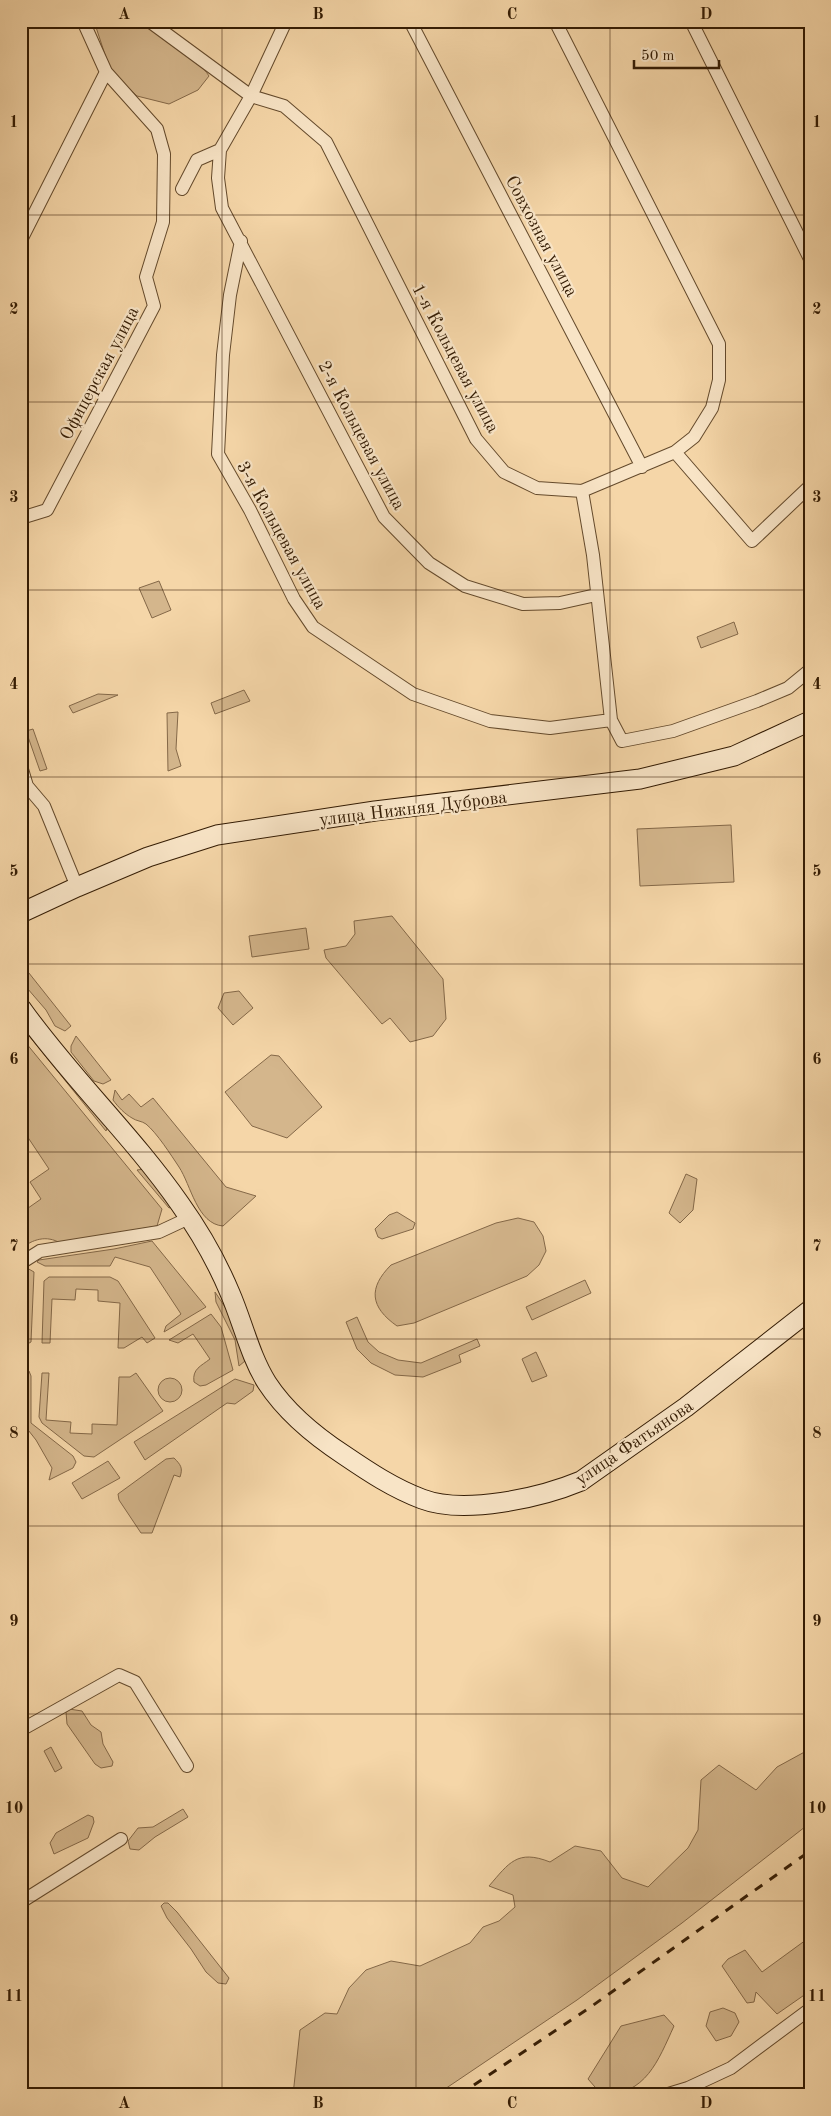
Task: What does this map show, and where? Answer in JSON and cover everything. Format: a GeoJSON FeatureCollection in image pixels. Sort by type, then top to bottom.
{"type":"FeatureCollection","features":[{"type":"Feature","properties":{"kind":"street","name":"Офицерская улица"},"geometry":{"type":"LineString","coordinates":[[21,518],[46,510],[154,306],[146,277],[163,222],[164,154],[157,129],[106,72],[83,21]]}},
{"type":"Feature","properties":{"kind":"street","name":"1-я Кольцевая улица"},"geometry":{"type":"LineString","coordinates":[[149,21],[251,96],[284,106],[326,142],[476,439],[504,472],[537,488],[582,491],[675,452],[694,437],[712,408],[719,380],[719,344],[556,21]]}},
{"type":"Feature","properties":{"kind":"street"},"geometry":{"type":"LineString","coordinates":[[182,189],[197,160],[220,150],[251,96],[286,21]]}},
{"type":"Feature","properties":{"kind":"street","name":"Совхозная улица"},"geometry":{"type":"LineString","coordinates":[[410,21],[642,467]]}},
{"type":"Feature","properties":{"kind":"street"},"geometry":{"type":"LineString","coordinates":[[691,21],[810,259]]}},
{"type":"Feature","properties":{"kind":"street"},"geometry":{"type":"LineString","coordinates":[[21,240],[106,72]]}},
{"type":"Feature","properties":{"kind":"street","name":"2-я Кольцевая улица"},"geometry":{"type":"LineString","coordinates":[[220,150],[218,178],[222,208],[384,517],[429,563],[465,586],[523,604],[560,603],[596,595]]}},
{"type":"Feature","properties":{"kind":"street","name":"3-я Кольцевая улица"},"geometry":{"type":"LineString","coordinates":[[240,241],[223,355],[218,454],[250,510],[294,599],[313,627],[413,694],[490,721],[550,728],[611,720]]}},
{"type":"Feature","properties":{"kind":"street"},"geometry":{"type":"LineString","coordinates":[[675,452],[752,541],[810,486]]}},
{"type":"Feature","properties":{"kind":"street"},"geometry":{"type":"LineString","coordinates":[[582,491],[611,720],[622,741],[673,731],[788,688],[810,670]]}},
{"type":"Feature","properties":{"kind":"street","name":"улица Нижняя Дуброва"},"geometry":{"type":"LineString","coordinates":[[21,913],[77,886],[148,857],[217,835],[376,812],[640,778],[734,756],[810,722]]}},
{"type":"Feature","properties":{"kind":"street"},"geometry":{"type":"LineString","coordinates":[[21,766],[27,786],[44,806],[77,886]]}},
{"type":"Feature","properties":{"kind":"street","name":"улица Фатьянова"},"geometry":{"type":"LineString","coordinates":[[21,1008],[141,1153],[189,1218],[222,1274],[256,1363],[281,1403],[323,1442],[385,1482],[424,1500],[466,1506],[520,1499],[562,1489],[581,1481],[686,1407],[810,1310]]}},
{"type":"Feature","properties":{"kind":"street"},"geometry":{"type":"LineString","coordinates":[[21,1263],[40,1251],[159,1232],[189,1218]]}},
{"type":"Feature","properties":{"kind":"street"},"geometry":{"type":"LineString","coordinates":[[21,1730],[119,1675],[135,1682],[186,1766]]}},
{"type":"Feature","properties":{"kind":"street"},"geometry":{"type":"LineString","coordinates":[[21,1902],[121,1839]]}},
{"type":"Feature","properties":{"kind":"street"},"geometry":{"type":"LineString","coordinates":[[665,2095],[688,2088],[731,2068],[810,2008]]}},
{"type":"Feature","properties":{"kind":"shaded area"},"geometry":{"type":"Polygon","coordinates":[[[94,21],[143,21],[197,62],[209,76],[198,90],[169,104],[137,96],[110,70],[94,21]]]}},
{"type":"Feature","properties":{"kind":"shaded area"},"geometry":{"type":"Polygon","coordinates":[[[159,581],[171,610],[152,618],[139,588],[159,581]]]}},
{"type":"Feature","properties":{"kind":"shaded area"},"geometry":{"type":"Polygon","coordinates":[[[734,622],[738,634],[701,648],[697,637],[734,622]]]}},
{"type":"Feature","properties":{"kind":"shaded area"},"geometry":{"type":"Polygon","coordinates":[[[244,690],[250,701],[215,714],[211,703],[244,690]]]}},
{"type":"Feature","properties":{"kind":"shaded area"},"geometry":{"type":"Polygon","coordinates":[[[98,694],[118,695],[73,713],[69,706],[98,694]]]}},
{"type":"Feature","properties":{"kind":"shaded area"},"geometry":{"type":"Polygon","coordinates":[[[178,712],[176,749],[181,766],[168,771],[167,713],[178,712]]]}},
{"type":"Feature","properties":{"kind":"shaded area"},"geometry":{"type":"Polygon","coordinates":[[[33,729],[47,769],[40,771],[26,731],[33,729]]]}},
{"type":"Feature","properties":{"kind":"shaded area"},"geometry":{"type":"Polygon","coordinates":[[[731,825],[734,882],[640,886],[637,829],[731,825]]]}},
{"type":"Feature","properties":{"kind":"shaded area"},"geometry":{"type":"Polygon","coordinates":[[[392,916],[443,979],[446,1019],[433,1036],[410,1042],[390,1018],[382,1024],[326,958],[324,950],[346,946],[355,934],[354,921],[392,916]]]}},
{"type":"Feature","properties":{"kind":"shaded area"},"geometry":{"type":"Polygon","coordinates":[[[306,928],[309,949],[252,957],[249,936],[306,928]]]}},
{"type":"Feature","properties":{"kind":"shaded area"},"geometry":{"type":"Polygon","coordinates":[[[21,963],[71,1026],[65,1031],[55,1026],[46,1010],[21,981],[21,963]]]}},
{"type":"Feature","properties":{"kind":"shaded area"},"geometry":{"type":"Polygon","coordinates":[[[239,991],[253,1008],[233,1025],[218,1008],[224,993],[239,991]]]}},
{"type":"Feature","properties":{"kind":"shaded area"},"geometry":{"type":"Polygon","coordinates":[[[21,1026],[30,1028],[109,1124],[106,1131],[21,1026]]]}},
{"type":"Feature","properties":{"kind":"shaded area"},"geometry":{"type":"Polygon","coordinates":[[[76,1036],[111,1080],[103,1084],[94,1081],[71,1052],[71,1046],[76,1036]]]}},
{"type":"Feature","properties":{"kind":"shaded area"},"geometry":{"type":"Polygon","coordinates":[[[21,1037],[162,1209],[157,1226],[60,1243],[50,1239],[40,1239],[21,1249],[21,1233],[28,1229],[21,1219],[21,1213],[41,1199],[30,1182],[49,1169],[21,1127],[21,1037]]]}},
{"type":"Feature","properties":{"kind":"shaded area"},"geometry":{"type":"Polygon","coordinates":[[[271,1055],[279,1056],[322,1107],[287,1138],[252,1126],[225,1092],[271,1055]]]}},
{"type":"Feature","properties":{"kind":"shaded area"},"geometry":{"type":"Polygon","coordinates":[[[115,1090],[122,1100],[129,1094],[141,1107],[153,1098],[226,1187],[256,1196],[223,1226],[214,1224],[196,1203],[179,1167],[164,1144],[146,1124],[129,1116],[113,1100],[115,1090]]]}},
{"type":"Feature","properties":{"kind":"shaded area"},"geometry":{"type":"Polygon","coordinates":[[[145,1169],[175,1206],[169,1208],[137,1170],[145,1169]]]}},
{"type":"Feature","properties":{"kind":"shaded area"},"geometry":{"type":"Polygon","coordinates":[[[686,1174],[697,1179],[693,1210],[680,1223],[669,1213],[686,1174]]]}},
{"type":"Feature","properties":{"kind":"shaded area"},"geometry":{"type":"Polygon","coordinates":[[[397,1212],[415,1223],[413,1229],[382,1239],[378,1237],[375,1229],[389,1215],[397,1212]]]}},
{"type":"Feature","properties":{"kind":"shaded area"},"geometry":{"type":"Polygon","coordinates":[[[518,1218],[534,1222],[543,1236],[546,1251],[539,1265],[527,1276],[414,1323],[397,1326],[381,1312],[375,1297],[376,1289],[378,1282],[391,1265],[496,1223],[518,1218]]]}},
{"type":"Feature","properties":{"kind":"shaded area"},"geometry":{"type":"Polygon","coordinates":[[[152,1241],[206,1307],[164,1332],[166,1326],[181,1314],[150,1267],[115,1257],[110,1266],[45,1266],[37,1262],[39,1260],[114,1249],[152,1241]]]}},
{"type":"Feature","properties":{"kind":"shaded area"},"geometry":{"type":"Polygon","coordinates":[[[27,1268],[34,1272],[31,1342],[22,1347],[21,1270],[27,1268]]]}},
{"type":"Feature","properties":{"kind":"shaded area"},"geometry":{"type":"Polygon","coordinates":[[[49,1277],[110,1277],[118,1281],[155,1338],[147,1343],[142,1337],[124,1348],[118,1348],[120,1303],[98,1301],[98,1290],[76,1289],[75,1300],[52,1299],[50,1343],[42,1343],[44,1281],[49,1277]]]}},
{"type":"Feature","properties":{"kind":"shaded area"},"geometry":{"type":"Polygon","coordinates":[[[585,1280],[591,1293],[532,1320],[526,1307],[585,1280]]]}},
{"type":"Feature","properties":{"kind":"shaded area"},"geometry":{"type":"Polygon","coordinates":[[[215,1292],[231,1316],[246,1355],[245,1361],[239,1366],[235,1340],[216,1302],[215,1292]]]}},
{"type":"Feature","properties":{"kind":"shaded area"},"geometry":{"type":"Polygon","coordinates":[[[211,1314],[221,1327],[233,1370],[206,1385],[200,1386],[194,1382],[194,1374],[198,1368],[210,1359],[193,1334],[178,1343],[169,1340],[211,1314]]]}},
{"type":"Feature","properties":{"kind":"shaded area"},"geometry":{"type":"Polygon","coordinates":[[[357,1317],[368,1342],[379,1352],[398,1360],[421,1363],[477,1339],[480,1346],[459,1355],[461,1362],[423,1377],[395,1375],[371,1363],[357,1349],[346,1322],[357,1317]]]}},
{"type":"Feature","properties":{"kind":"shaded area"},"geometry":{"type":"Polygon","coordinates":[[[536,1352],[547,1376],[532,1382],[522,1359],[536,1352]]]}},
{"type":"Feature","properties":{"kind":"shaded area"},"geometry":{"type":"Polygon","coordinates":[[[21,1368],[29,1371],[31,1376],[31,1423],[73,1456],[76,1462],[73,1468],[49,1480],[52,1468],[36,1440],[21,1421],[21,1368]]]}},
{"type":"Feature","properties":{"kind":"shaded area"},"geometry":{"type":"Polygon","coordinates":[[[42,1373],[49,1373],[46,1420],[71,1422],[70,1433],[92,1434],[92,1424],[117,1425],[119,1377],[130,1377],[136,1373],[163,1411],[94,1457],[84,1456],[42,1423],[39,1417],[42,1373]]]}},
{"type":"Feature","properties":{"kind":"shaded area"},"geometry":{"type":"Polygon","coordinates":[[[170,1378],[178,1382],[182,1390],[178,1398],[170,1402],[162,1398],[158,1390],[162,1382],[170,1378]]]}},
{"type":"Feature","properties":{"kind":"shaded area"},"geometry":{"type":"Polygon","coordinates":[[[235,1379],[254,1385],[253,1391],[235,1404],[227,1403],[145,1460],[134,1442],[235,1379]]]}},
{"type":"Feature","properties":{"kind":"shaded area"},"geometry":{"type":"Polygon","coordinates":[[[174,1458],[181,1467],[180,1477],[174,1475],[152,1533],[141,1533],[119,1500],[118,1494],[166,1459],[174,1458]]]}},
{"type":"Feature","properties":{"kind":"shaded area"},"geometry":{"type":"Polygon","coordinates":[[[108,1461],[120,1478],[82,1499],[72,1483],[108,1461]]]}},
{"type":"Feature","properties":{"kind":"shaded area"},"geometry":{"type":"Polygon","coordinates":[[[69,1709],[82,1711],[91,1725],[101,1732],[103,1744],[113,1762],[112,1766],[101,1768],[95,1764],[67,1724],[66,1712],[69,1709]]]}},
{"type":"Feature","properties":{"kind":"shaded area"},"geometry":{"type":"Polygon","coordinates":[[[51,1747],[62,1768],[55,1772],[44,1751],[51,1747]]]}},
{"type":"Feature","properties":{"kind":"shaded area"},"geometry":{"type":"Polygon","coordinates":[[[810,1749],[810,1823],[682,1923],[577,2000],[436,2095],[293,2095],[300,2030],[325,2013],[337,2014],[349,1988],[366,1970],[391,1961],[420,1966],[470,1943],[483,1927],[499,1921],[515,1907],[513,1895],[489,1886],[508,1865],[521,1858],[529,1857],[550,1862],[575,1846],[601,1851],[622,1878],[648,1887],[688,1848],[698,1830],[701,1780],[719,1765],[756,1790],[777,1767],[810,1749]]]}},
{"type":"Feature","properties":{"kind":"shaded area"},"geometry":{"type":"Polygon","coordinates":[[[183,1809],[188,1817],[155,1837],[139,1850],[130,1849],[128,1841],[138,1828],[153,1827],[183,1809]]]}},
{"type":"Feature","properties":{"kind":"shaded area"},"geometry":{"type":"Polygon","coordinates":[[[88,1815],[93,1817],[94,1822],[88,1838],[54,1854],[50,1843],[56,1833],[88,1815]]]}},
{"type":"Feature","properties":{"kind":"shaded area"},"geometry":{"type":"Polygon","coordinates":[[[164,1903],[168,1903],[177,1912],[229,1978],[226,1984],[218,1983],[206,1972],[167,1918],[161,1906],[164,1903]]]}},
{"type":"Feature","properties":{"kind":"shaded area"},"geometry":{"type":"Polygon","coordinates":[[[810,1937],[810,1991],[777,2014],[756,1992],[754,2002],[747,2003],[722,1966],[728,1959],[745,1950],[762,1972],[810,1937]]]}},
{"type":"Feature","properties":{"kind":"shaded area"},"geometry":{"type":"Polygon","coordinates":[[[723,2008],[735,2013],[739,2022],[731,2036],[716,2041],[706,2026],[710,2012],[723,2008]]]}},
{"type":"Feature","properties":{"kind":"shaded area"},"geometry":{"type":"Polygon","coordinates":[[[664,2015],[674,2026],[662,2052],[648,2074],[630,2089],[602,2095],[588,2079],[621,2026],[664,2015]]]}},
{"type":"Feature","properties":{"kind":"railway"},"geometry":{"type":"LineString","coordinates":[[459,2095],[592,2006],[810,1851]]}}]}
